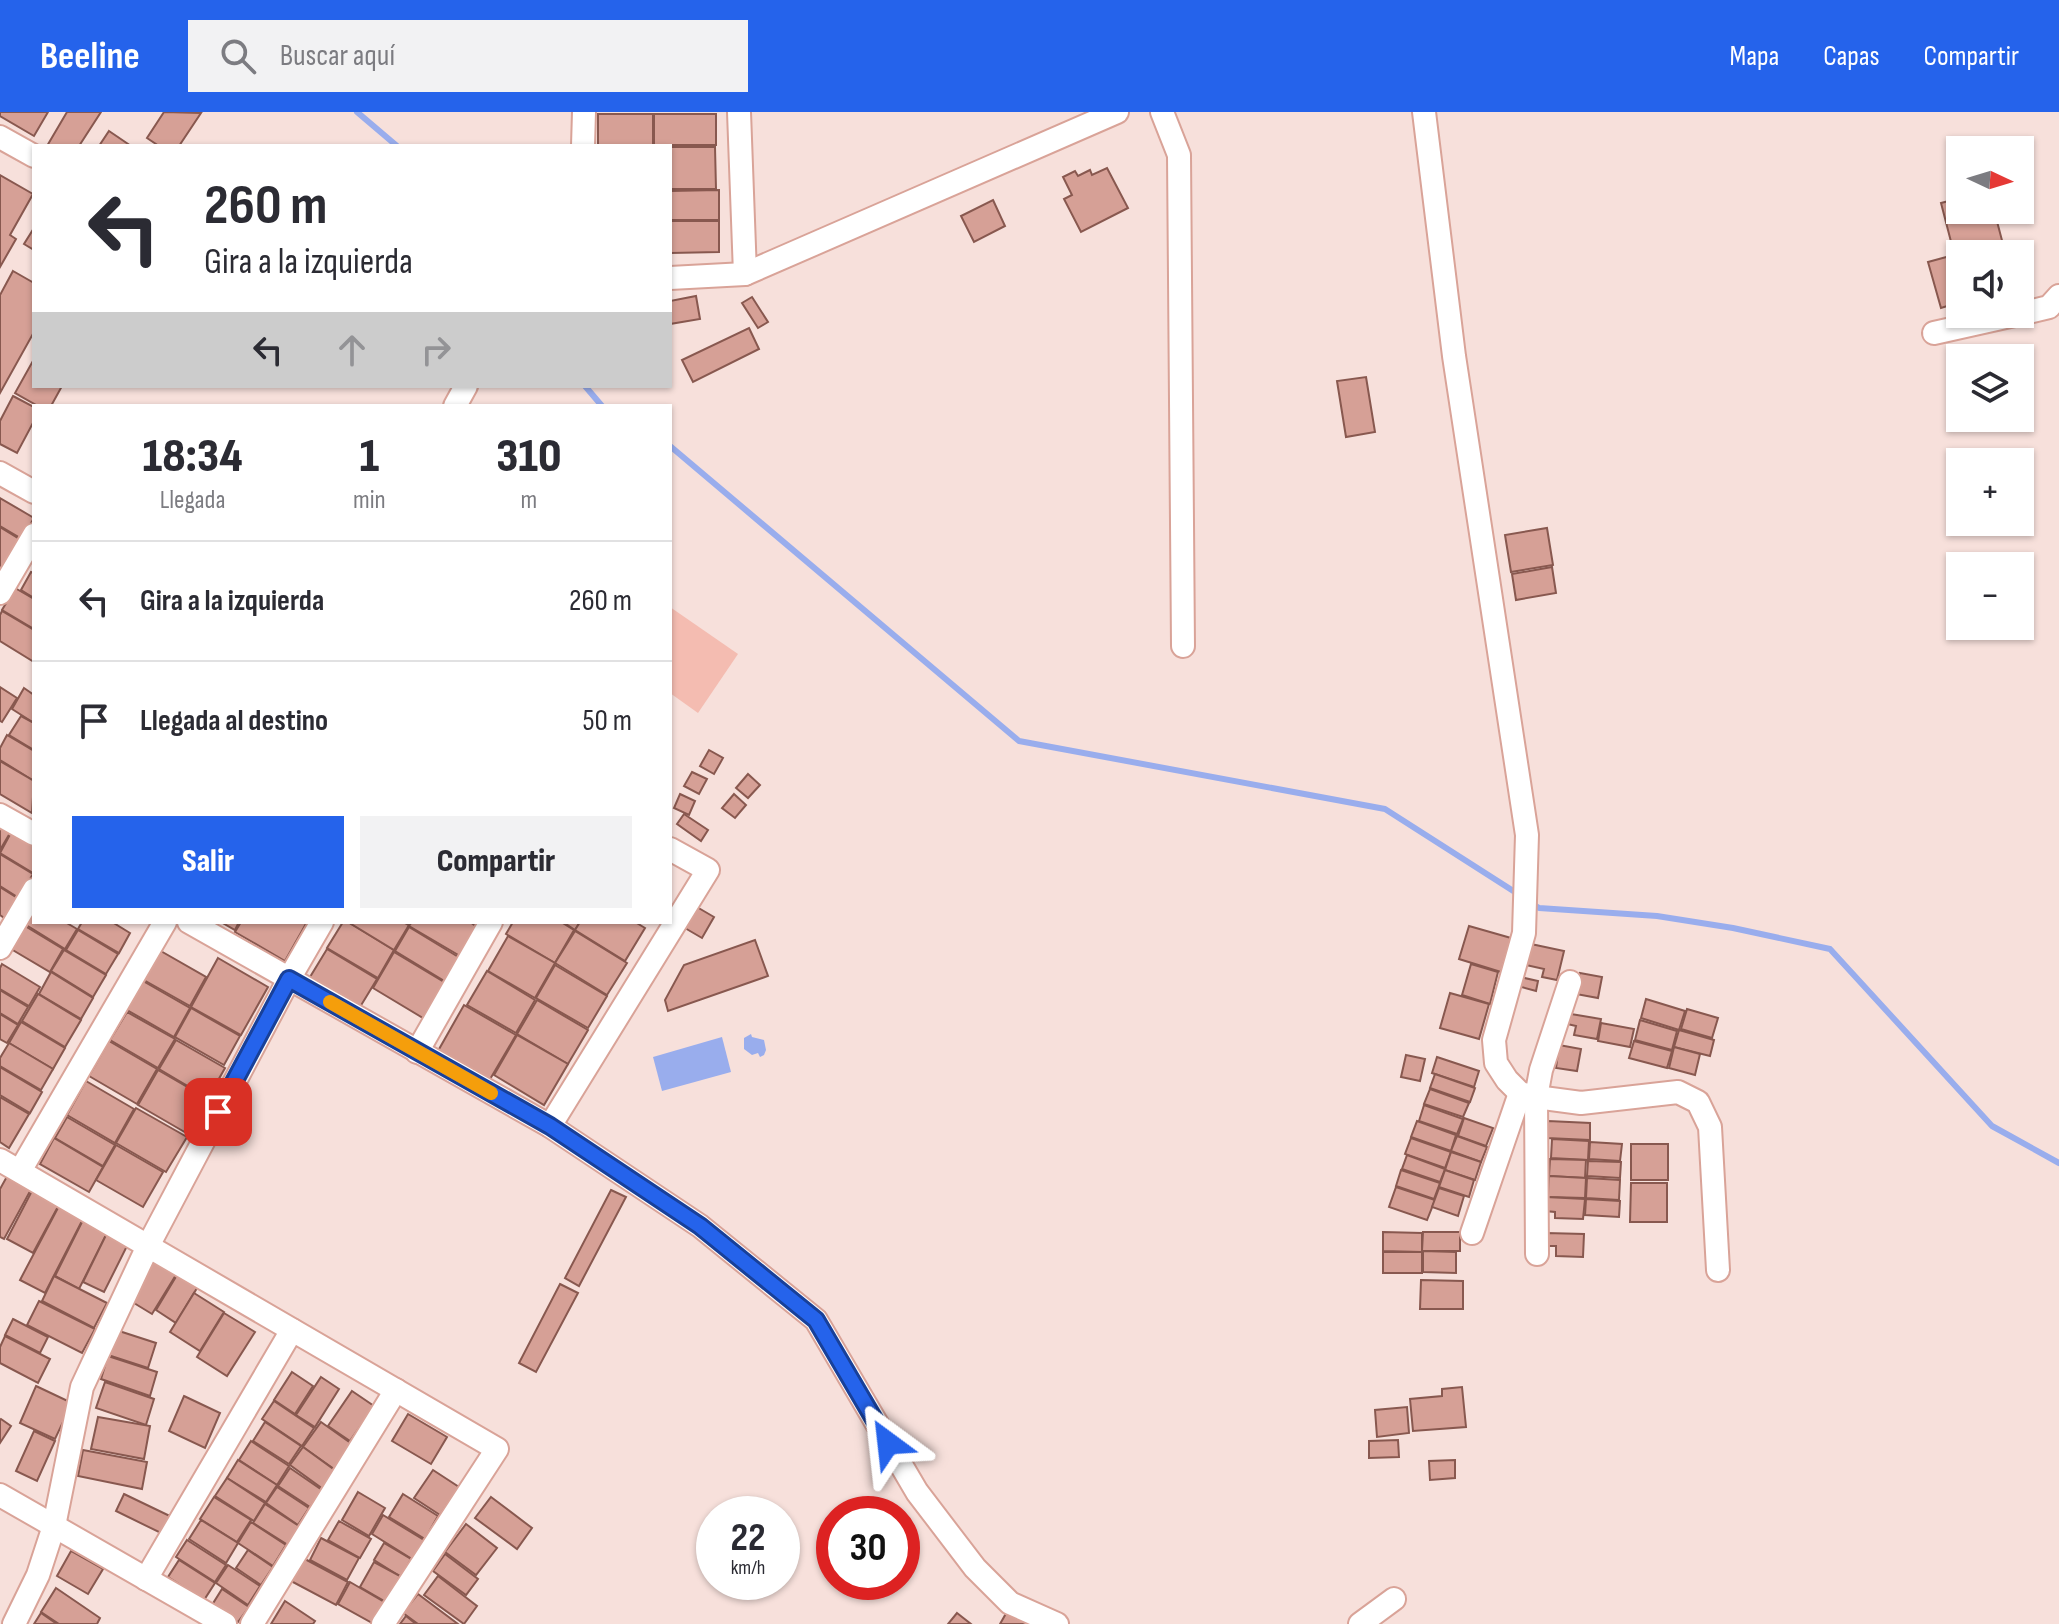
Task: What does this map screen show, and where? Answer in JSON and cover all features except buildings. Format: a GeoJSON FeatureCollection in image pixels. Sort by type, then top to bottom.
{"type":"FeatureCollection","features":[{"type":"Feature","properties":{"kind":"street"},"geometry":{"type":"LineString","coordinates":[[583,144],[584,112]]}},
{"type":"Feature","properties":{"kind":"street"},"geometry":{"type":"LineString","coordinates":[[739,112],[745,274]]}},
{"type":"Feature","properties":{"kind":"street"},"geometry":{"type":"LineString","coordinates":[[672,278],[745,274],[1117,112]]}},
{"type":"Feature","properties":{"kind":"street"},"geometry":{"type":"LineString","coordinates":[[1162,112],[1179,155],[1183,646]]}},
{"type":"Feature","properties":{"kind":"street"},"geometry":{"type":"LineString","coordinates":[[1424,112],[1454,356],[1527,835],[1524,933],[1494,1040],[1496,1063],[1528,1095],[1581,1103],[1678,1092],[1698,1102],[1710,1127],[1718,1270]]}},
{"type":"Feature","properties":{"kind":"street"},"geometry":{"type":"LineString","coordinates":[[0,137],[32,155]]}},
{"type":"Feature","properties":{"kind":"street"},"geometry":{"type":"LineString","coordinates":[[2034,311],[2049,307],[2059,296]]}},
{"type":"Feature","properties":{"kind":"street"},"geometry":{"type":"LineString","coordinates":[[1934,333],[1957,328]]}},
{"type":"Feature","properties":{"kind":"street"},"geometry":{"type":"LineString","coordinates":[[0,473],[32,491]]}},
{"type":"Feature","properties":{"kind":"street"},"geometry":{"type":"LineString","coordinates":[[0,593],[32,538]]}},
{"type":"Feature","properties":{"kind":"street"},"geometry":{"type":"LineString","coordinates":[[0,815],[32,831]]}},
{"type":"Feature","properties":{"kind":"street"},"geometry":{"type":"LineString","coordinates":[[550,1126],[708,870],[672,850]]}},
{"type":"Feature","properties":{"kind":"street"},"geometry":{"type":"LineString","coordinates":[[0,948],[32,893]]}},
{"type":"Feature","properties":{"kind":"street"},"geometry":{"type":"LineString","coordinates":[[164,924],[10,1166],[497,1449],[383,1624]]}},
{"type":"Feature","properties":{"kind":"street"},"geometry":{"type":"LineString","coordinates":[[193,924],[550,1126],[700,1226],[816,1320],[917,1492],[975,1568],[1010,1603],[1053,1623]]}},
{"type":"Feature","properties":{"kind":"street"},"geometry":{"type":"LineString","coordinates":[[14,1624],[38,1575],[54,1526],[82,1387],[148,1246],[321,924]]}},
{"type":"Feature","properties":{"kind":"street"},"geometry":{"type":"LineString","coordinates":[[417,1052],[490,924]]}},
{"type":"Feature","properties":{"kind":"street"},"geometry":{"type":"LineString","coordinates":[[1472,1233],[1541,1070],[1570,982]]}},
{"type":"Feature","properties":{"kind":"street"},"geometry":{"type":"LineString","coordinates":[[1528,1095],[1537,1254]]}},
{"type":"Feature","properties":{"kind":"street"},"geometry":{"type":"LineString","coordinates":[[146,1579],[292,1330]]}},
{"type":"Feature","properties":{"kind":"street"},"geometry":{"type":"LineString","coordinates":[[252,1624],[396,1390]]}},
{"type":"Feature","properties":{"kind":"street"},"geometry":{"type":"LineString","coordinates":[[0,1495],[225,1624]]}},
{"type":"Feature","properties":{"kind":"street"},"geometry":{"type":"LineString","coordinates":[[1360,1624],[1394,1599]]}},
{"type":"Feature","properties":{"kind":"shaded area"},"geometry":{"type":"Polygon","coordinates":[[[672,608],[738,654],[698,713],[672,694],[672,608]]]}},
{"type":"Feature","properties":{"kind":"water"},"geometry":{"type":"Polygon","coordinates":[[[751,1034],[764,1040],[766,1050],[760,1057],[758,1053],[752,1055],[744,1049],[744,1038],[751,1034]]]}},
{"type":"Feature","properties":{"kind":"water"},"geometry":{"type":"Polygon","coordinates":[[[722,1037],[731,1072],[662,1091],[653,1057],[722,1037]]]}},
{"type":"Feature","properties":{"kind":"waterway"},"geometry":{"type":"LineString","coordinates":[[357,112],[395,144]]}},
{"type":"Feature","properties":{"kind":"waterway"},"geometry":{"type":"LineString","coordinates":[[587,388],[600,404]]}},
{"type":"Feature","properties":{"kind":"waterway"},"geometry":{"type":"LineString","coordinates":[[672,448],[1019,741],[1385,809],[1518,894]]}},
{"type":"Feature","properties":{"kind":"waterway"},"geometry":{"type":"LineString","coordinates":[[1531,903],[1539,908],[1657,916],[1733,928],[1830,949],[1992,1126],[2059,1163]]}},
{"type":"Feature","properties":{"kind":"slow traffic"},"geometry":{"type":"LineString","coordinates":[[330,1002],[491,1093]]}},
{"type":"Feature","properties":{"kind":"route"},"geometry":{"type":"LineString","coordinates":[[218,1112],[289,979],[550,1126],[700,1226],[816,1320],[888,1443]]}}]}
